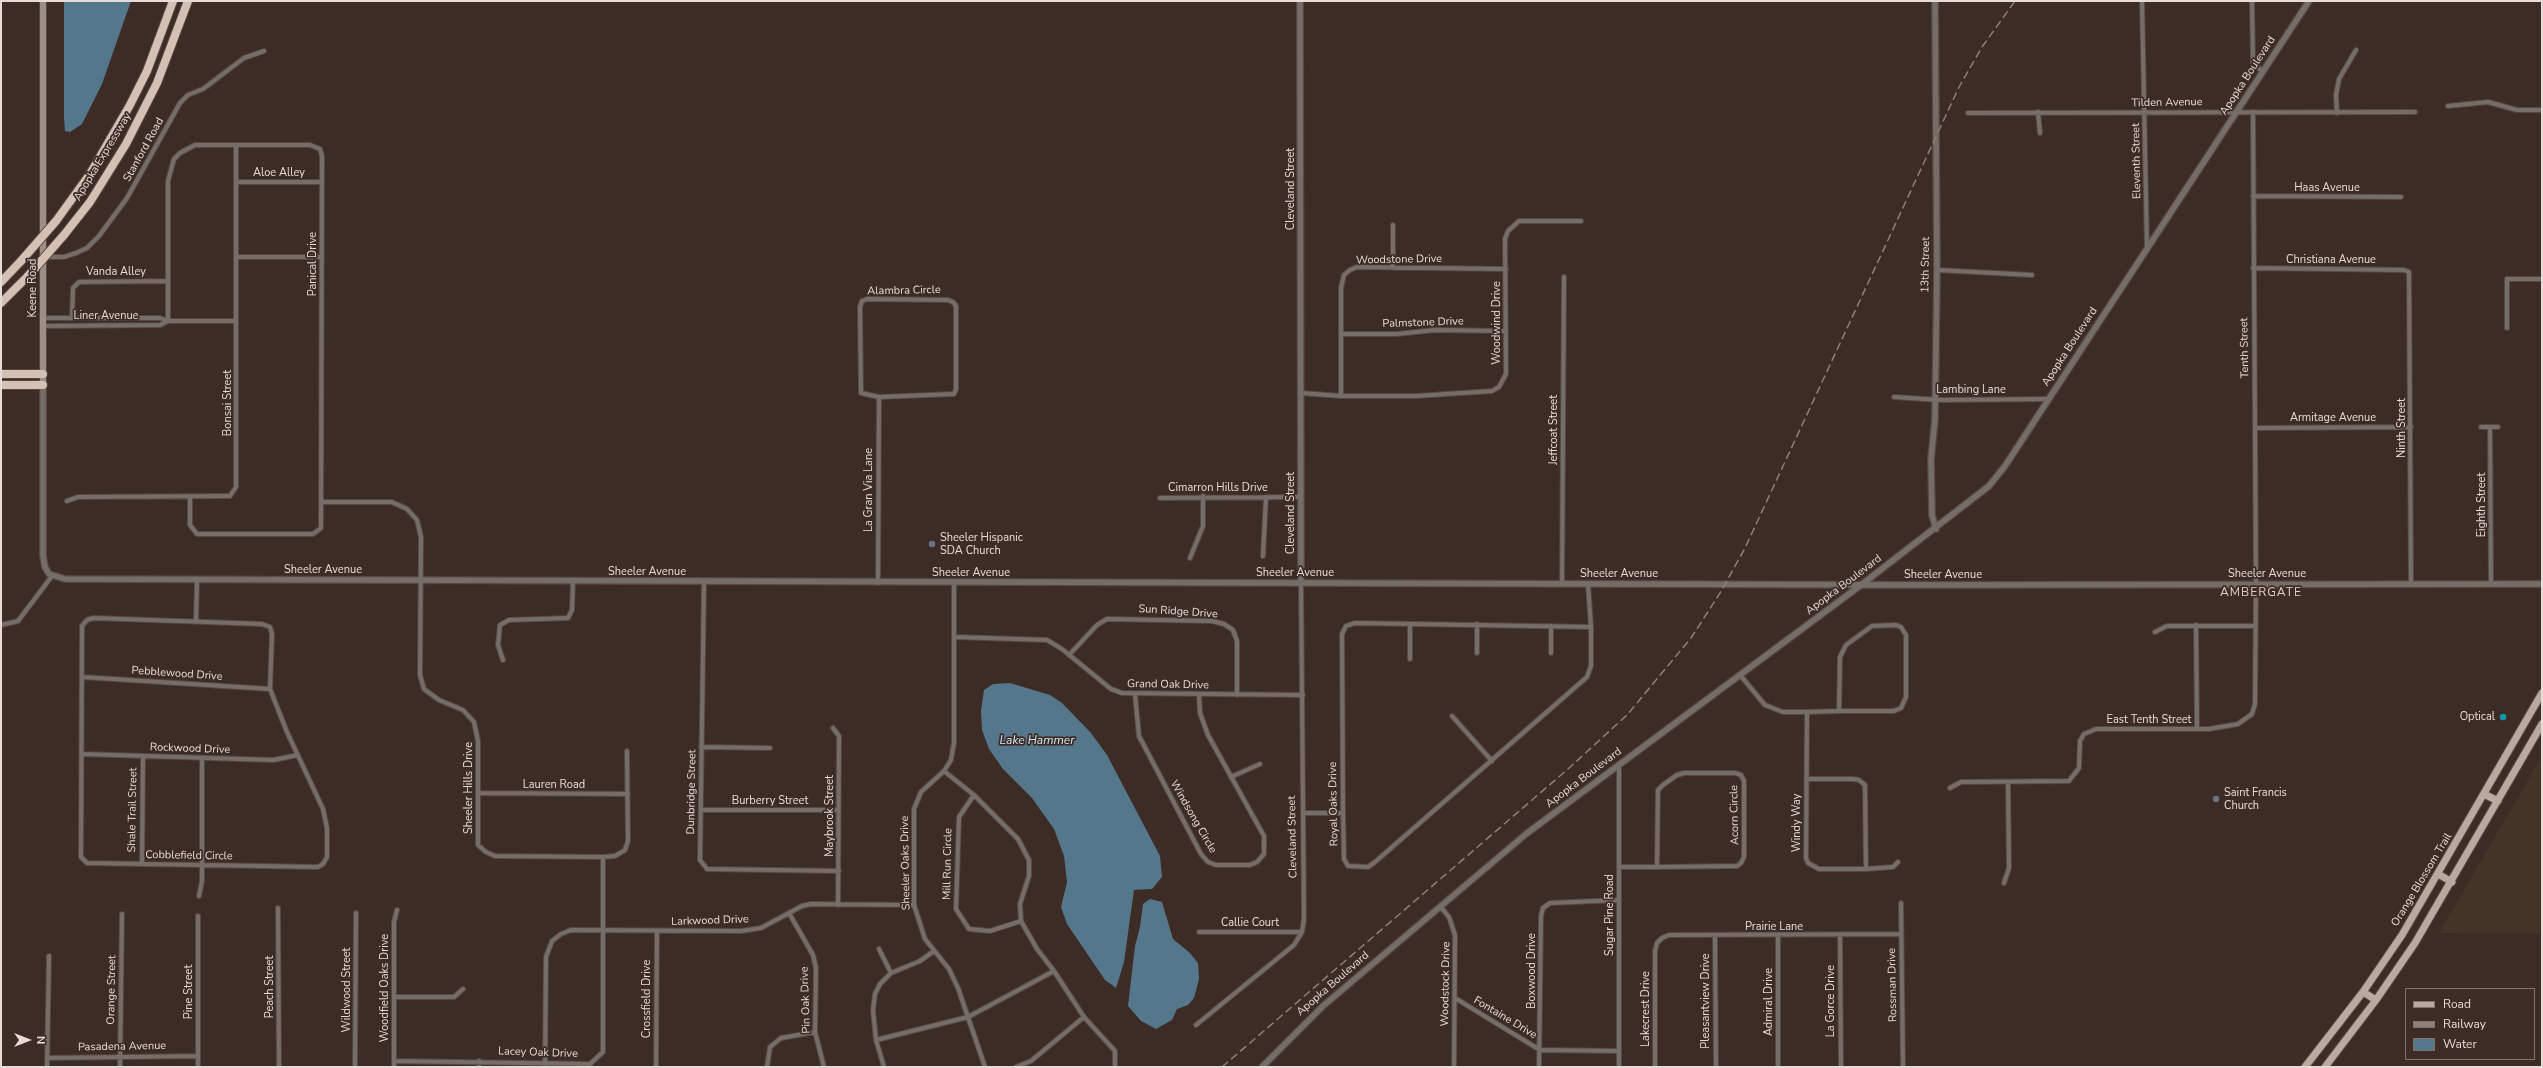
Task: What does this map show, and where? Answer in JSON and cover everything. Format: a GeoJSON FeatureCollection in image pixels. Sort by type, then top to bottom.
{"type":"FeatureCollection","features":[{"type":"Feature","properties":{"kind":"highway","name":"Apopka Expressway"},"geometry":{"type":"LineString","coordinates":[[1,282],[56,221],[90,174],[130,105],[147,71],[173,1]]}},
{"type":"Feature","properties":{"kind":"highway","name":"Apopka Expressway"},"geometry":{"type":"LineString","coordinates":[[1,303],[64,236],[90,202],[133,131],[157,84],[188,1]]}},
{"type":"Feature","properties":{"kind":"highway"},"geometry":{"type":"LineString","coordinates":[[1,374],[43,374]]}},
{"type":"Feature","properties":{"kind":"highway"},"geometry":{"type":"LineString","coordinates":[[1,385],[43,385]]}},
{"type":"Feature","properties":{"kind":"main road","name":"Keene Road"},"geometry":{"type":"LineString","coordinates":[[43,1],[43,385]]}},
{"type":"Feature","properties":{"kind":"main road","name":"Orange Blossom Trail"},"geometry":{"type":"LineString","coordinates":[[2305,1067],[2364,992],[2438,874],[2542,694]]}},
{"type":"Feature","properties":{"kind":"main road"},"geometry":{"type":"LineString","coordinates":[[2325,1067],[2376,1000],[2415,942],[2452,882],[2542,724]]}},
{"type":"Feature","properties":{"kind":"main road"},"geometry":{"type":"LineString","coordinates":[[2484,794],[2498,801]]}},
{"type":"Feature","properties":{"kind":"main road"},"geometry":{"type":"LineString","coordinates":[[2438,874],[2452,882]]}},
{"type":"Feature","properties":{"kind":"main road"},"geometry":{"type":"LineString","coordinates":[[2364,992],[2376,1000]]}},
{"type":"Feature","properties":{"kind":"street","name":"Cleveland Street"},"geometry":{"type":"LineString","coordinates":[[1300,1],[1301,582],[1304,919],[1302,932]]}},
{"type":"Feature","properties":{"kind":"street","name":"13th Street"},"geometry":{"type":"LineString","coordinates":[[1935,1],[1937,270],[1935,400],[1931,459],[1932,515],[1936,529]]}},
{"type":"Feature","properties":{"kind":"street","name":"Eleventh Street"},"geometry":{"type":"LineString","coordinates":[[2142,1],[2147,249]]}},
{"type":"Feature","properties":{"kind":"street"},"geometry":{"type":"LineString","coordinates":[[2252,1],[2253,63],[2263,72]]}},
{"type":"Feature","properties":{"kind":"street","name":"Apopka Boulevard"},"geometry":{"type":"LineString","coordinates":[[1262,1067],[1323,1006],[1526,834],[1936,529],[1989,486],[2147,249],[2309,1]]}},
{"type":"Feature","properties":{"kind":"street"},"geometry":{"type":"LineString","coordinates":[[2338,113],[2336,95],[2339,79],[2356,50]]}},
{"type":"Feature","properties":{"kind":"street","name":"Stanford Road"},"geometry":{"type":"LineString","coordinates":[[43,257],[64,257],[87,248],[99,236],[127,198],[180,103],[188,96],[203,89],[244,58],[264,51]]}},
{"type":"Feature","properties":{"kind":"street"},"geometry":{"type":"LineString","coordinates":[[2448,106],[2488,102],[2517,110],[2542,110]]}},
{"type":"Feature","properties":{"kind":"street","name":"Tilden Avenue"},"geometry":{"type":"LineString","coordinates":[[1968,113],[2237,111],[2338,113],[2415,112]]}},
{"type":"Feature","properties":{"kind":"street"},"geometry":{"type":"LineString","coordinates":[[2038,112],[2040,133]]}},
{"type":"Feature","properties":{"kind":"street","name":"Tenth Street"},"geometry":{"type":"LineString","coordinates":[[2253,112],[2256,584]]}},
{"type":"Feature","properties":{"kind":"street","name":"Panical Drive"},"geometry":{"type":"LineString","coordinates":[[168,321],[168,181],[170,167],[180,153],[194,145],[316,146],[322,156],[321,528],[313,534],[202,534],[192,531],[190,525],[190,496]]}},
{"type":"Feature","properties":{"kind":"street","name":"Bonsai Street"},"geometry":{"type":"LineString","coordinates":[[67,501],[78,497],[230,496],[236,487],[236,145]]}},
{"type":"Feature","properties":{"kind":"street","name":"Aloe Alley"},"geometry":{"type":"LineString","coordinates":[[236,182],[322,182]]}},
{"type":"Feature","properties":{"kind":"street","name":"Haas Avenue"},"geometry":{"type":"LineString","coordinates":[[2253,196],[2401,197]]}},
{"type":"Feature","properties":{"kind":"street","name":"Woodwind Drive"},"geometry":{"type":"LineString","coordinates":[[1301,393],[1341,396],[1416,396],[1492,392],[1499,387],[1506,374],[1506,239],[1513,224],[1527,220],[1581,221]]}},
{"type":"Feature","properties":{"kind":"street"},"geometry":{"type":"LineString","coordinates":[[1393,225],[1393,268]]}},
{"type":"Feature","properties":{"kind":"street"},"geometry":{"type":"LineString","coordinates":[[236,256],[322,257]]}},
{"type":"Feature","properties":{"kind":"street","name":"Woodstone Drive"},"geometry":{"type":"LineString","coordinates":[[1341,396],[1341,288],[1344,275],[1357,267],[1506,269]]}},
{"type":"Feature","properties":{"kind":"street","name":"Christiana Avenue"},"geometry":{"type":"LineString","coordinates":[[2253,268],[2404,270],[2409,272]]}},
{"type":"Feature","properties":{"kind":"street"},"geometry":{"type":"LineString","coordinates":[[1937,270],[2032,275]]}},
{"type":"Feature","properties":{"kind":"street","name":"Ninth Street"},"geometry":{"type":"LineString","coordinates":[[2409,272],[2411,584]]}},
{"type":"Feature","properties":{"kind":"street","name":"Jeffcoat Street"},"geometry":{"type":"LineString","coordinates":[[1562,584],[1564,277]]}},
{"type":"Feature","properties":{"kind":"street"},"geometry":{"type":"LineString","coordinates":[[2507,328],[2507,279],[2542,279]]}},
{"type":"Feature","properties":{"kind":"street","name":"Vanda Alley"},"geometry":{"type":"LineString","coordinates":[[72,318],[73,288],[79,282],[168,281]]}},
{"type":"Feature","properties":{"kind":"street","name":"Alambra Circle"},"geometry":{"type":"LineString","coordinates":[[867,299],[948,300],[953,302],[956,314],[956,389],[954,394],[878,396],[867,396],[861,393],[860,307],[862,301],[867,299]]}},
{"type":"Feature","properties":{"kind":"street","name":"Liner Avenue"},"geometry":{"type":"LineString","coordinates":[[43,318],[160,318],[168,321],[236,321]]}},
{"type":"Feature","properties":{"kind":"street","name":"Liner Avenue"},"geometry":{"type":"LineString","coordinates":[[43,326],[160,325],[168,321]]}},
{"type":"Feature","properties":{"kind":"street","name":"Palmstone Drive"},"geometry":{"type":"LineString","coordinates":[[1341,334],[1397,334],[1435,330],[1506,331]]}},
{"type":"Feature","properties":{"kind":"street","name":"Keene Road"},"geometry":{"type":"LineString","coordinates":[[43,385],[43,556],[45,567],[51,575]]}},
{"type":"Feature","properties":{"kind":"street","name":"La Gran Via Lane"},"geometry":{"type":"LineString","coordinates":[[878,396],[878,583]]}},
{"type":"Feature","properties":{"kind":"street","name":"Lambing Lane"},"geometry":{"type":"LineString","coordinates":[[1894,397],[1935,400],[2048,399]]}},
{"type":"Feature","properties":{"kind":"street","name":"Armitage Avenue"},"geometry":{"type":"LineString","coordinates":[[2255,428],[2411,427]]}},
{"type":"Feature","properties":{"kind":"street"},"geometry":{"type":"LineString","coordinates":[[2481,427],[2498,427]]}},
{"type":"Feature","properties":{"kind":"street","name":"Eighth Street"},"geometry":{"type":"LineString","coordinates":[[2490,427],[2491,583]]}},
{"type":"Feature","properties":{"kind":"street"},"geometry":{"type":"LineString","coordinates":[[1190,558],[1203,526],[1203,496]]}},
{"type":"Feature","properties":{"kind":"street","name":"Cimarron Hills Drive"},"geometry":{"type":"LineString","coordinates":[[1160,498],[1203,496],[1301,497]]}},
{"type":"Feature","properties":{"kind":"street"},"geometry":{"type":"LineString","coordinates":[[1263,556],[1266,497]]}},
{"type":"Feature","properties":{"kind":"street","name":"Sheeler Hills Drive"},"geometry":{"type":"LineString","coordinates":[[322,502],[392,502],[407,509],[417,520],[420,528],[420,675],[424,689],[439,700],[464,710],[474,722],[478,740],[478,845],[486,852],[495,856],[603,857],[615,856],[625,850],[628,841],[627,751]]}},
{"type":"Feature","properties":{"kind":"street"},"geometry":{"type":"LineString","coordinates":[[1,625],[18,621],[51,575]]}},
{"type":"Feature","properties":{"kind":"street","name":"Sheeler Avenue"},"geometry":{"type":"LineString","coordinates":[[51,575],[65,579],[573,582],[1301,582],[1861,585],[2542,584]]}},
{"type":"Feature","properties":{"kind":"street"},"geometry":{"type":"LineString","coordinates":[[196,622],[197,580]]}},
{"type":"Feature","properties":{"kind":"street"},"geometry":{"type":"LineString","coordinates":[[503,660],[498,645],[500,625],[509,620],[568,618],[572,610],[573,582]]}},
{"type":"Feature","properties":{"kind":"street","name":"Dunbridge Street"},"geometry":{"type":"LineString","coordinates":[[704,582],[700,860],[707,869],[839,871]]}},
{"type":"Feature","properties":{"kind":"street","name":"Sheeler Oaks Drive"},"geometry":{"type":"LineString","coordinates":[[954,583],[954,743],[951,760],[944,771],[921,792],[914,809],[914,905],[925,939],[949,969],[958,988],[985,1067]]}},
{"type":"Feature","properties":{"kind":"street","name":"Royal Oaks Drive"},"geometry":{"type":"LineString","coordinates":[[1588,584],[1590,627],[1590,666],[1587,678],[1368,866],[1348,866],[1344,859],[1343,813],[1342,634],[1346,626],[1355,623],[1590,627]]}},
{"type":"Feature","properties":{"kind":"street","name":"East Tenth Street"},"geometry":{"type":"LineString","coordinates":[[1950,788],[1961,782],[2069,781],[2078,768],[2080,741],[2084,734],[2096,729],[2196,729],[2238,724],[2252,714],[2256,704],[2256,584]]}},
{"type":"Feature","properties":{"kind":"street","name":"Cobblefield Circle"},"geometry":{"type":"LineString","coordinates":[[94,618],[196,622],[262,624],[270,628],[272,634],[270,689],[323,809],[327,828],[327,858],[323,864],[318,866],[88,863],[81,857],[82,626],[87,620],[94,618]]}},
{"type":"Feature","properties":{"kind":"street","name":"Sun Ridge Drive"},"geometry":{"type":"LineString","coordinates":[[1069,655],[1097,625],[1107,619],[1212,621],[1224,624],[1233,630],[1237,641],[1237,695]]}},
{"type":"Feature","properties":{"kind":"street"},"geometry":{"type":"LineString","coordinates":[[1410,624],[1410,658]]}},
{"type":"Feature","properties":{"kind":"street"},"geometry":{"type":"LineString","coordinates":[[1477,653],[1478,624]]}},
{"type":"Feature","properties":{"kind":"street"},"geometry":{"type":"LineString","coordinates":[[1740,675],[1765,705],[1783,712],[1894,711],[1904,704],[1906,634],[1901,627],[1896,625],[1872,626],[1846,645],[1840,657],[1839,711]]}},
{"type":"Feature","properties":{"kind":"street"},"geometry":{"type":"LineString","coordinates":[[1551,626],[1551,653]]}},
{"type":"Feature","properties":{"kind":"street"},"geometry":{"type":"LineString","coordinates":[[2155,632],[2167,626],[2256,626]]}},
{"type":"Feature","properties":{"kind":"street"},"geometry":{"type":"LineString","coordinates":[[2196,626],[2196,729]]}},
{"type":"Feature","properties":{"kind":"street","name":"Grand Oak Drive"},"geometry":{"type":"LineString","coordinates":[[955,638],[1040,639],[1056,645],[1111,689],[1135,694],[1302,695]]}},
{"type":"Feature","properties":{"kind":"street","name":"Pebblewood Drive"},"geometry":{"type":"LineString","coordinates":[[82,677],[270,689]]}},
{"type":"Feature","properties":{"kind":"street","name":"Windsong Circle"},"geometry":{"type":"LineString","coordinates":[[1135,694],[1139,736],[1201,854],[1208,862],[1216,865],[1250,865],[1258,862],[1264,854],[1264,836],[1203,724],[1199,695]]}},
{"type":"Feature","properties":{"kind":"street","name":"Windy Way"},"geometry":{"type":"LineString","coordinates":[[1807,712],[1806,858],[1808,863],[1819,869],[1866,869],[1893,867],[1898,862]]}},
{"type":"Feature","properties":{"kind":"street"},"geometry":{"type":"LineString","coordinates":[[1452,716],[1492,761]]}},
{"type":"Feature","properties":{"kind":"street","name":"Maybrook Street"},"geometry":{"type":"LineString","coordinates":[[833,728],[839,736],[838,904]]}},
{"type":"Feature","properties":{"kind":"street"},"geometry":{"type":"LineString","coordinates":[[701,748],[770,748]]}},
{"type":"Feature","properties":{"kind":"street","name":"Rockwood Drive"},"geometry":{"type":"LineString","coordinates":[[82,754],[273,760],[298,755]]}},
{"type":"Feature","properties":{"kind":"street","name":"Shale Trail Street"},"geometry":{"type":"LineString","coordinates":[[142,864],[143,756]]}},
{"type":"Feature","properties":{"kind":"street"},"geometry":{"type":"LineString","coordinates":[[199,896],[202,865],[202,758]]}},
{"type":"Feature","properties":{"kind":"street"},"geometry":{"type":"LineString","coordinates":[[1231,777],[1260,764]]}},
{"type":"Feature","properties":{"kind":"street","name":"Sugar Pine Road"},"geometry":{"type":"LineString","coordinates":[[1619,1067],[1620,764]]}},
{"type":"Feature","properties":{"kind":"street"},"geometry":{"type":"LineString","coordinates":[[944,771],[974,795],[1018,838],[1030,860],[1029,876],[1020,904],[1021,920],[1037,949],[1054,970],[1084,1017],[1114,1051],[1116,1067]]}},
{"type":"Feature","properties":{"kind":"street","name":"Acorn Circle"},"geometry":{"type":"LineString","coordinates":[[1619,867],[1657,867],[1737,866],[1741,863],[1744,857],[1744,781],[1741,775],[1735,773],[1684,773],[1676,775],[1663,784],[1658,790],[1657,867]]}},
{"type":"Feature","properties":{"kind":"street"},"geometry":{"type":"LineString","coordinates":[[1807,779],[1853,778],[1859,780],[1865,785],[1866,869]]}},
{"type":"Feature","properties":{"kind":"street"},"geometry":{"type":"LineString","coordinates":[[2004,883],[2009,868],[2008,782]]}},
{"type":"Feature","properties":{"kind":"street","name":"Lauren Road"},"geometry":{"type":"LineString","coordinates":[[479,793],[628,794]]}},
{"type":"Feature","properties":{"kind":"street","name":"Mill Run Circle"},"geometry":{"type":"LineString","coordinates":[[974,795],[959,817],[956,909],[969,930],[990,931],[1021,920]]}},
{"type":"Feature","properties":{"kind":"street","name":"Burberry Street"},"geometry":{"type":"LineString","coordinates":[[701,810],[838,810]]}},
{"type":"Feature","properties":{"kind":"street"},"geometry":{"type":"LineString","coordinates":[[1303,813],[1343,813]]}},
{"type":"Feature","properties":{"kind":"street","name":"Lacey Oak Drive"},"geometry":{"type":"LineString","coordinates":[[394,1061],[479,1061],[545,1065],[590,1064],[603,1052],[603,857]]}},
{"type":"Feature","properties":{"kind":"street","name":"Boxwood Drive"},"geometry":{"type":"LineString","coordinates":[[1539,1067],[1541,916],[1543,908],[1550,903],[1619,900]]}},
{"type":"Feature","properties":{"kind":"street","name":"Rossman Drive"},"geometry":{"type":"LineString","coordinates":[[1902,903],[1903,1067]]}},
{"type":"Feature","properties":{"kind":"street","name":"Larkwood Drive"},"geometry":{"type":"LineString","coordinates":[[545,1065],[546,957],[552,941],[561,934],[571,930],[742,931],[761,928],[788,913],[811,904],[914,905]]}},
{"type":"Feature","properties":{"kind":"street","name":"Woodstock Drive"},"geometry":{"type":"LineString","coordinates":[[1440,906],[1449,916],[1455,935],[1454,1067]]}},
{"type":"Feature","properties":{"kind":"street","name":"Peach Street"},"geometry":{"type":"LineString","coordinates":[[278,908],[279,1067]]}},
{"type":"Feature","properties":{"kind":"street","name":"Woodfield Oaks Drive"},"geometry":{"type":"LineString","coordinates":[[394,1067],[394,922],[397,910]]}},
{"type":"Feature","properties":{"kind":"street","name":"Wildwood Street"},"geometry":{"type":"LineString","coordinates":[[355,1067],[356,913]]}},
{"type":"Feature","properties":{"kind":"street","name":"Pin Oak Drive"},"geometry":{"type":"LineString","coordinates":[[788,913],[813,956],[816,968],[815,1032],[824,1067]]}},
{"type":"Feature","properties":{"kind":"street","name":"Orange Street"},"geometry":{"type":"LineString","coordinates":[[120,1067],[122,914]]}},
{"type":"Feature","properties":{"kind":"street","name":"Pine Street"},"geometry":{"type":"LineString","coordinates":[[198,916],[198,1067]]}},
{"type":"Feature","properties":{"kind":"street","name":"Crossfield Drive"},"geometry":{"type":"LineString","coordinates":[[656,1067],[657,931]]}},
{"type":"Feature","properties":{"kind":"street","name":"Callie Court"},"geometry":{"type":"LineString","coordinates":[[1199,932],[1302,932]]}},
{"type":"Feature","properties":{"kind":"street"},"geometry":{"type":"LineString","coordinates":[[1196,1025],[1294,945],[1302,932]]}},
{"type":"Feature","properties":{"kind":"street","name":"Prairie Lane"},"geometry":{"type":"LineString","coordinates":[[1655,951],[1657,943],[1669,936],[1840,936],[1901,934]]}},
{"type":"Feature","properties":{"kind":"street","name":"Pleasantview Drive"},"geometry":{"type":"LineString","coordinates":[[1715,936],[1716,1067]]}},
{"type":"Feature","properties":{"kind":"street","name":"Admiral Drive"},"geometry":{"type":"LineString","coordinates":[[1778,936],[1778,1067]]}},
{"type":"Feature","properties":{"kind":"street","name":"La Gorce Drive"},"geometry":{"type":"LineString","coordinates":[[1840,936],[1841,1067]]}},
{"type":"Feature","properties":{"kind":"street"},"geometry":{"type":"LineString","coordinates":[[879,949],[891,973]]}},
{"type":"Feature","properties":{"kind":"street"},"geometry":{"type":"LineString","coordinates":[[884,1067],[876,1040],[873,1010],[875,994],[880,984],[891,973],[920,961],[934,951]]}},
{"type":"Feature","properties":{"kind":"street","name":"Lakecrest Drive"},"geometry":{"type":"LineString","coordinates":[[1655,951],[1655,1067]]}},
{"type":"Feature","properties":{"kind":"street"},"geometry":{"type":"LineString","coordinates":[[47,1067],[49,956]]}},
{"type":"Feature","properties":{"kind":"street"},"geometry":{"type":"LineString","coordinates":[[876,1040],[968,1018],[1054,970]]}},
{"type":"Feature","properties":{"kind":"street"},"geometry":{"type":"LineString","coordinates":[[394,997],[454,997],[463,989]]}},
{"type":"Feature","properties":{"kind":"street","name":"Fontaine Drive"},"geometry":{"type":"LineString","coordinates":[[1455,998],[1540,1050],[1619,1051]]}},
{"type":"Feature","properties":{"kind":"street"},"geometry":{"type":"LineString","coordinates":[[1016,1067],[1031,1061],[1084,1017]]}},
{"type":"Feature","properties":{"kind":"street"},"geometry":{"type":"LineString","coordinates":[[767,1067],[770,1047],[781,1038],[815,1032]]}},
{"type":"Feature","properties":{"kind":"street","name":"Pasadena Avenue"},"geometry":{"type":"LineString","coordinates":[[47,1058],[198,1056]]}},
{"type":"Feature","properties":{"kind":"street"},"geometry":{"type":"LineString","coordinates":[[479,1061],[479,1067]]}},
{"type":"Feature","properties":{"kind":"shaded area"},"geometry":{"type":"Polygon","coordinates":[[[2542,756],[2542,934],[2439,933],[2542,756]]]}},
{"type":"Feature","properties":{"kind":"water"},"geometry":{"type":"Polygon","coordinates":[[[64,1],[131,1],[102,84],[82,124],[70,132],[65,131],[64,118],[64,1]]]}},
{"type":"Feature","properties":{"kind":"water","name":"Lake Hammer"},"geometry":{"type":"Polygon","coordinates":[[[1010,683],[1050,695],[1062,703],[1091,733],[1107,755],[1160,856],[1162,877],[1152,889],[1134,890],[1124,962],[1116,988],[1105,980],[1067,924],[1061,907],[1067,882],[1064,856],[1054,829],[1032,798],[1003,769],[989,749],[982,730],[981,711],[984,690],[993,684],[1010,683]]]}},
{"type":"Feature","properties":{"kind":"water"},"geometry":{"type":"Polygon","coordinates":[[[1150,899],[1162,902],[1173,939],[1190,953],[1198,963],[1199,979],[1194,998],[1188,1005],[1177,1009],[1172,1020],[1156,1029],[1141,1021],[1128,1006],[1135,946],[1140,927],[1143,904],[1150,899]]]}},
{"type":"Feature","properties":{"kind":"railway"},"geometry":{"type":"LineString","coordinates":[[1222,1067],[1568,769],[1627,715],[1691,638],[1720,593],[1745,548],[1959,87],[1982,47],[2015,1]]}},
{"type":"Feature","properties":{"kind":"place","name":"Sheeler Hispanic SDA Church"},"geometry":{"type":"Point","coordinates":[932,544]}},
{"type":"Feature","properties":{"kind":"place","name":"Optical"},"geometry":{"type":"Point","coordinates":[2503,717]}},
{"type":"Feature","properties":{"kind":"place","name":"Saint Francis Church"},"geometry":{"type":"Point","coordinates":[2216,799]}},
{"type":"Feature","properties":{"kind":"district","name":"AMBERGATE"},"geometry":{"type":"Point","coordinates":[2261,593]}}]}
